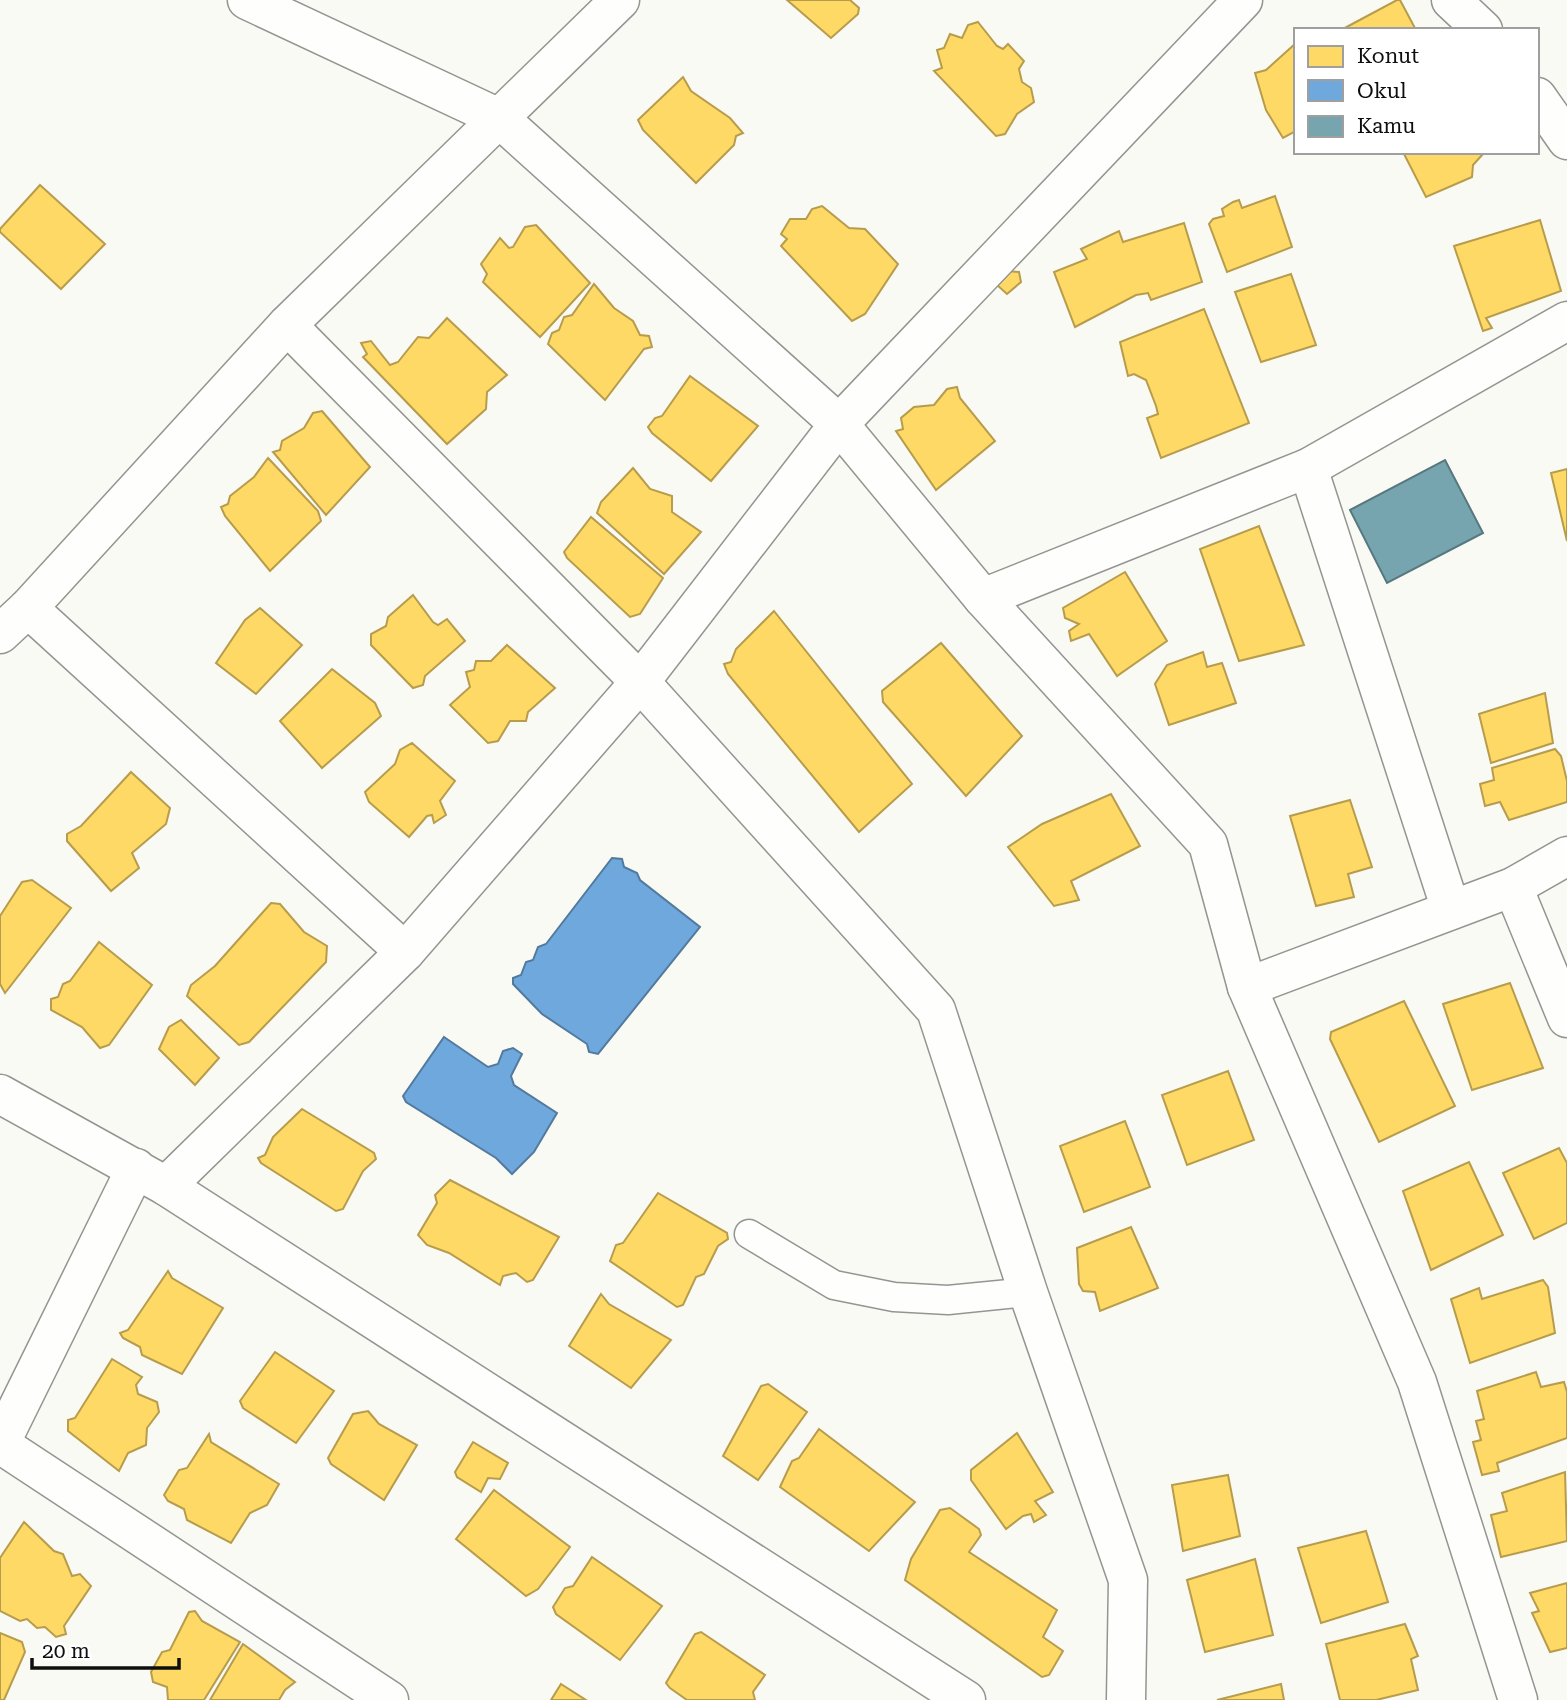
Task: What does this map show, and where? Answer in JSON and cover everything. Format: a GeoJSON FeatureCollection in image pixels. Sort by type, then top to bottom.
{"type":"FeatureCollection","features":[{"type":"Feature","properties":{"kind":"street"},"geometry":{"type":"LineString","coordinates":[[247,0],[499,118],[839,424],[983,598],[1208,844],[1247,987],[1418,1382],[1518,1700]]}},
{"type":"Feature","properties":{"kind":"street"},"geometry":{"type":"LineString","coordinates":[[0,634],[28,608],[287,325],[620,0]]}},
{"type":"Feature","properties":{"kind":"street"},"geometry":{"type":"LineString","coordinates":[[389,1700],[0,1444],[151,1177],[405,952],[640,682],[839,424],[1243,0]]}},
{"type":"Feature","properties":{"kind":"street"},"geometry":{"type":"LineString","coordinates":[[1451,0],[1481,28]]}},
{"type":"Feature","properties":{"kind":"street"},"geometry":{"type":"LineString","coordinates":[[1539,100],[1567,140]]}},
{"type":"Feature","properties":{"kind":"street"},"geometry":{"type":"LineString","coordinates":[[983,598],[1308,468],[1567,321]]}},
{"type":"Feature","properties":{"kind":"street"},"geometry":{"type":"LineString","coordinates":[[287,325],[640,682],[936,1010],[1028,1292],[1128,1580],[1126,1700]]}},
{"type":"Feature","properties":{"kind":"street"},"geometry":{"type":"LineString","coordinates":[[1308,468],[1451,910]]}},
{"type":"Feature","properties":{"kind":"street"},"geometry":{"type":"LineString","coordinates":[[28,608],[405,952]]}},
{"type":"Feature","properties":{"kind":"street"},"geometry":{"type":"LineString","coordinates":[[1247,987],[1513,887],[1567,856]]}},
{"type":"Feature","properties":{"kind":"street"},"geometry":{"type":"LineString","coordinates":[[1513,887],[1567,1018]]}},
{"type":"Feature","properties":{"kind":"street"},"geometry":{"type":"LineString","coordinates":[[0,1094],[151,1177],[966,1700]]}},
{"type":"Feature","properties":{"kind":"lane"},"geometry":{"type":"LineString","coordinates":[[749,1234],[834,1285],[894,1297],[948,1300],[1028,1292]]}},
{"type":"Feature","properties":{"kind":"building: Konut"},"geometry":{"type":"Polygon","coordinates":[[[787,0],[850,0],[859,8],[858,14],[831,38],[787,0]]]}},
{"type":"Feature","properties":{"kind":"building: Konut"},"geometry":{"type":"Polygon","coordinates":[[[1400,0],[1415,28],[1345,28],[1400,0]]]}},
{"type":"Feature","properties":{"kind":"building: Konut"},"geometry":{"type":"Polygon","coordinates":[[[978,22],[997,46],[1003,49],[1008,44],[1024,61],[1019,69],[1022,82],[1031,88],[1034,102],[1017,114],[1005,134],[996,136],[934,71],[942,68],[937,50],[944,48],[950,34],[962,38],[968,25],[978,22]]]}},
{"type":"Feature","properties":{"kind":"building: Konut"},"geometry":{"type":"Polygon","coordinates":[[[1294,45],[1294,132],[1283,138],[1266,110],[1255,73],[1266,70],[1294,45]]]}},
{"type":"Feature","properties":{"kind":"building: Konut"},"geometry":{"type":"Polygon","coordinates":[[[683,77],[691,91],[730,118],[743,133],[736,136],[734,145],[696,183],[643,130],[638,120],[683,77]]]}},
{"type":"Feature","properties":{"kind":"building: Konut"},"geometry":{"type":"Polygon","coordinates":[[[1404,154],[1483,154],[1473,165],[1472,177],[1426,197],[1404,154]]]}},
{"type":"Feature","properties":{"kind":"building: Konut"},"geometry":{"type":"Polygon","coordinates":[[[40,185],[105,244],[61,289],[0,232],[40,185]]]}},
{"type":"Feature","properties":{"kind":"building: Konut"},"geometry":{"type":"Polygon","coordinates":[[[1275,196],[1292,247],[1227,272],[1209,224],[1213,219],[1224,216],[1222,209],[1233,202],[1239,200],[1242,208],[1275,196]]]}},
{"type":"Feature","properties":{"kind":"building: Konut"},"geometry":{"type":"Polygon","coordinates":[[[822,206],[849,228],[865,229],[898,264],[865,314],[852,321],[781,246],[787,239],[781,234],[790,219],[806,219],[812,209],[822,206]]]}},
{"type":"Feature","properties":{"kind":"building: Konut"},"geometry":{"type":"Polygon","coordinates":[[[1540,220],[1561,291],[1486,318],[1492,328],[1483,331],[1454,246],[1540,220]]]}},
{"type":"Feature","properties":{"kind":"building: Konut"},"geometry":{"type":"Polygon","coordinates":[[[1184,223],[1202,282],[1151,300],[1148,293],[1136,295],[1075,327],[1054,272],[1087,259],[1081,249],[1119,231],[1123,242],[1184,223]]]}},
{"type":"Feature","properties":{"kind":"building: Konut"},"geometry":{"type":"Polygon","coordinates":[[[536,225],[590,283],[540,337],[483,282],[487,274],[481,264],[500,238],[509,248],[513,247],[525,227],[536,225]]]}},
{"type":"Feature","properties":{"kind":"building: Konut"},"geometry":{"type":"Polygon","coordinates":[[[1008,271],[1019,272],[1021,282],[1007,294],[997,285],[1008,271]]]}},
{"type":"Feature","properties":{"kind":"building: Konut"},"geometry":{"type":"Polygon","coordinates":[[[1291,274],[1316,345],[1261,362],[1235,292],[1291,274]]]}},
{"type":"Feature","properties":{"kind":"building: Konut"},"geometry":{"type":"Polygon","coordinates":[[[594,284],[614,308],[633,321],[640,335],[649,336],[652,347],[644,349],[605,400],[548,344],[552,333],[559,330],[564,317],[572,315],[594,284]]]}},
{"type":"Feature","properties":{"kind":"building: Konut"},"geometry":{"type":"Polygon","coordinates":[[[1204,309],[1249,423],[1161,458],[1147,418],[1158,414],[1156,406],[1146,380],[1134,374],[1128,376],[1120,342],[1204,309]]]}},
{"type":"Feature","properties":{"kind":"building: Konut"},"geometry":{"type":"Polygon","coordinates":[[[447,318],[507,375],[487,392],[486,409],[447,444],[363,357],[367,354],[361,343],[371,341],[390,365],[398,362],[418,337],[429,338],[447,318]]]}},
{"type":"Feature","properties":{"kind":"building: Konut"},"geometry":{"type":"Polygon","coordinates":[[[690,376],[758,426],[711,481],[648,427],[655,418],[662,416],[690,376]]]}},
{"type":"Feature","properties":{"kind":"building: Konut"},"geometry":{"type":"Polygon","coordinates":[[[957,387],[960,398],[995,441],[936,490],[896,431],[903,429],[901,418],[914,407],[934,405],[947,389],[957,387]]]}},
{"type":"Feature","properties":{"kind":"building: Konut"},"geometry":{"type":"Polygon","coordinates":[[[322,411],[370,467],[326,515],[273,452],[280,450],[282,441],[304,428],[313,413],[322,411]]]}},
{"type":"Feature","properties":{"kind":"building: Konut"},"geometry":{"type":"Polygon","coordinates":[[[268,458],[318,511],[321,521],[270,571],[225,516],[221,507],[228,504],[230,496],[254,477],[268,458]]]}},
{"type":"Feature","properties":{"kind":"building: Konut"},"geometry":{"type":"Polygon","coordinates":[[[633,468],[650,489],[672,496],[672,512],[701,532],[664,574],[597,513],[601,502],[633,468]]]}},
{"type":"Feature","properties":{"kind":"building: Konut"},"geometry":{"type":"Polygon","coordinates":[[[1567,469],[1567,541],[1551,473],[1567,469]]]}},
{"type":"Feature","properties":{"kind":"building: Konut"},"geometry":{"type":"Polygon","coordinates":[[[591,517],[663,578],[640,614],[630,617],[567,558],[564,552],[591,517]]]}},
{"type":"Feature","properties":{"kind":"building: Konut"},"geometry":{"type":"Polygon","coordinates":[[[1259,526],[1304,645],[1239,661],[1200,549],[1259,526]]]}},
{"type":"Feature","properties":{"kind":"building: Konut"},"geometry":{"type":"Polygon","coordinates":[[[1125,572],[1167,641],[1117,676],[1089,634],[1071,641],[1069,631],[1079,624],[1065,618],[1063,608],[1125,572]]]}},
{"type":"Feature","properties":{"kind":"building: Konut"},"geometry":{"type":"Polygon","coordinates":[[[413,595],[433,622],[438,625],[447,619],[465,641],[425,676],[423,685],[413,688],[371,645],[371,634],[386,626],[388,617],[413,595]]]}},
{"type":"Feature","properties":{"kind":"building: Konut"},"geometry":{"type":"Polygon","coordinates":[[[260,608],[302,645],[256,694],[216,663],[245,620],[260,608]]]}},
{"type":"Feature","properties":{"kind":"building: Konut"},"geometry":{"type":"Polygon","coordinates":[[[774,611],[912,784],[859,832],[728,674],[724,664],[731,662],[736,649],[774,611]]]}},
{"type":"Feature","properties":{"kind":"building: Konut"},"geometry":{"type":"Polygon","coordinates":[[[941,643],[1022,736],[966,796],[883,702],[882,691],[941,643]]]}},
{"type":"Feature","properties":{"kind":"building: Konut"},"geometry":{"type":"Polygon","coordinates":[[[507,645],[555,688],[528,712],[526,721],[510,721],[498,741],[488,743],[450,705],[470,687],[466,672],[474,670],[476,661],[491,661],[507,645]]]}},
{"type":"Feature","properties":{"kind":"building: Konut"},"geometry":{"type":"Polygon","coordinates":[[[1203,652],[1207,667],[1222,663],[1236,703],[1169,725],[1155,684],[1167,665],[1203,652]]]}},
{"type":"Feature","properties":{"kind":"building: Konut"},"geometry":{"type":"Polygon","coordinates":[[[332,669],[375,703],[381,716],[322,768],[280,721],[332,669]]]}},
{"type":"Feature","properties":{"kind":"building: Konut"},"geometry":{"type":"Polygon","coordinates":[[[1545,693],[1553,743],[1491,763],[1479,714],[1545,693]]]}},
{"type":"Feature","properties":{"kind":"building: Konut"},"geometry":{"type":"Polygon","coordinates":[[[412,743],[455,781],[440,801],[446,815],[434,823],[432,815],[427,816],[409,837],[369,802],[365,792],[395,764],[400,750],[412,743]]]}},
{"type":"Feature","properties":{"kind":"building: Konut"},"geometry":{"type":"Polygon","coordinates":[[[1555,749],[1561,756],[1567,781],[1567,802],[1509,820],[1500,802],[1485,806],[1480,784],[1494,780],[1492,768],[1555,749]]]}},
{"type":"Feature","properties":{"kind":"building: Konut"},"geometry":{"type":"Polygon","coordinates":[[[131,772],[170,808],[166,824],[132,853],[139,868],[111,891],[67,841],[67,834],[81,826],[131,772]]]}},
{"type":"Feature","properties":{"kind":"building: Konut"},"geometry":{"type":"Polygon","coordinates":[[[1111,794],[1140,846],[1071,881],[1079,900],[1054,906],[1008,847],[1042,824],[1111,794]]]}},
{"type":"Feature","properties":{"kind":"building: Konut"},"geometry":{"type":"Polygon","coordinates":[[[1350,800],[1372,867],[1348,874],[1354,897],[1316,906],[1290,816],[1350,800]]]}},
{"type":"Feature","properties":{"kind":"building: Konut"},"geometry":{"type":"Polygon","coordinates":[[[32,880],[71,908],[5,993],[0,984],[0,916],[22,882],[32,880]]]}},
{"type":"Feature","properties":{"kind":"building: Konut"},"geometry":{"type":"Polygon","coordinates":[[[271,903],[280,904],[304,932],[327,946],[326,962],[249,1042],[239,1045],[187,996],[191,985],[215,966],[271,903]]]}},
{"type":"Feature","properties":{"kind":"building: Konut"},"geometry":{"type":"Polygon","coordinates":[[[99,942],[152,985],[109,1045],[100,1048],[82,1027],[51,1010],[51,999],[58,997],[63,984],[70,981],[99,942]]]}},
{"type":"Feature","properties":{"kind":"building: Konut"},"geometry":{"type":"Polygon","coordinates":[[[1510,983],[1543,1068],[1472,1090],[1443,1004],[1510,983]]]}},
{"type":"Feature","properties":{"kind":"building: Konut"},"geometry":{"type":"Polygon","coordinates":[[[1404,1001],[1455,1106],[1379,1142],[1330,1039],[1331,1032],[1404,1001]]]}},
{"type":"Feature","properties":{"kind":"building: Konut"},"geometry":{"type":"Polygon","coordinates":[[[181,1020],[219,1058],[195,1085],[159,1049],[169,1027],[181,1020]]]}},
{"type":"Feature","properties":{"kind":"building: Konut"},"geometry":{"type":"Polygon","coordinates":[[[1228,1071],[1254,1140],[1187,1165],[1162,1095],[1228,1071]]]}},
{"type":"Feature","properties":{"kind":"building: Konut"},"geometry":{"type":"Polygon","coordinates":[[[302,1109],[374,1153],[376,1159],[363,1171],[343,1209],[336,1211],[261,1163],[258,1158],[265,1155],[273,1137],[302,1109]]]}},
{"type":"Feature","properties":{"kind":"building: Konut"},"geometry":{"type":"Polygon","coordinates":[[[1125,1121],[1150,1187],[1084,1212],[1060,1146],[1125,1121]]]}},
{"type":"Feature","properties":{"kind":"building: Konut"},"geometry":{"type":"Polygon","coordinates":[[[1559,1148],[1567,1163],[1567,1223],[1534,1239],[1503,1173],[1559,1148]]]}},
{"type":"Feature","properties":{"kind":"building: Konut"},"geometry":{"type":"Polygon","coordinates":[[[1469,1162],[1503,1235],[1431,1270],[1403,1191],[1469,1162]]]}},
{"type":"Feature","properties":{"kind":"building: Konut"},"geometry":{"type":"Polygon","coordinates":[[[450,1180],[559,1237],[533,1280],[527,1282],[516,1273],[503,1276],[500,1285],[449,1253],[427,1245],[418,1235],[437,1203],[435,1195],[450,1180]]]}},
{"type":"Feature","properties":{"kind":"building: Konut"},"geometry":{"type":"Polygon","coordinates":[[[658,1193],[727,1233],[728,1239],[718,1246],[704,1274],[696,1277],[683,1305],[677,1307],[610,1261],[616,1245],[623,1243],[658,1193]]]}},
{"type":"Feature","properties":{"kind":"building: Konut"},"geometry":{"type":"Polygon","coordinates":[[[1131,1227],[1158,1288],[1100,1311],[1095,1292],[1083,1291],[1079,1284],[1077,1248],[1131,1227]]]}},
{"type":"Feature","properties":{"kind":"building: Konut"},"geometry":{"type":"Polygon","coordinates":[[[168,1271],[172,1278],[223,1308],[182,1374],[142,1355],[140,1347],[123,1338],[120,1333],[128,1330],[168,1271]]]}},
{"type":"Feature","properties":{"kind":"building: Konut"},"geometry":{"type":"Polygon","coordinates":[[[1543,1280],[1548,1287],[1555,1333],[1470,1363],[1451,1299],[1479,1288],[1482,1299],[1543,1280]]]}},
{"type":"Feature","properties":{"kind":"building: Konut"},"geometry":{"type":"Polygon","coordinates":[[[601,1294],[609,1304],[671,1340],[631,1388],[569,1346],[601,1294]]]}},
{"type":"Feature","properties":{"kind":"building: Konut"},"geometry":{"type":"Polygon","coordinates":[[[275,1352],[334,1391],[296,1443],[243,1408],[240,1401],[275,1352]]]}},
{"type":"Feature","properties":{"kind":"building: Konut"},"geometry":{"type":"Polygon","coordinates":[[[112,1359],[142,1377],[136,1385],[138,1394],[157,1402],[159,1412],[147,1428],[146,1445],[128,1453],[119,1471],[68,1431],[68,1420],[75,1418],[112,1359]]]}},
{"type":"Feature","properties":{"kind":"building: Konut"},"geometry":{"type":"Polygon","coordinates":[[[1536,1372],[1541,1387],[1564,1382],[1567,1392],[1567,1438],[1497,1463],[1499,1471],[1482,1475],[1473,1442],[1481,1440],[1476,1421],[1484,1419],[1477,1391],[1536,1372]]]}},
{"type":"Feature","properties":{"kind":"building: Konut"},"geometry":{"type":"Polygon","coordinates":[[[768,1384],[807,1412],[758,1480],[723,1456],[761,1386],[768,1384]]]}},
{"type":"Feature","properties":{"kind":"building: Konut"},"geometry":{"type":"Polygon","coordinates":[[[368,1411],[379,1424],[417,1445],[384,1500],[331,1464],[328,1458],[353,1414],[368,1411]]]}},
{"type":"Feature","properties":{"kind":"building: Konut"},"geometry":{"type":"Polygon","coordinates":[[[819,1429],[915,1502],[869,1551],[780,1487],[792,1461],[799,1458],[819,1429]]]}},
{"type":"Feature","properties":{"kind":"building: Konut"},"geometry":{"type":"Polygon","coordinates":[[[1017,1433],[1053,1492],[1035,1501],[1046,1515],[1034,1522],[1031,1514],[1023,1516],[1006,1529],[971,1480],[971,1470],[1017,1433]]]}},
{"type":"Feature","properties":{"kind":"building: Konut"},"geometry":{"type":"Polygon","coordinates":[[[209,1434],[211,1442],[279,1484],[267,1505],[250,1513],[231,1543],[187,1520],[184,1509],[168,1501],[164,1495],[179,1470],[187,1468],[209,1434]]]}},
{"type":"Feature","properties":{"kind":"building: Konut"},"geometry":{"type":"Polygon","coordinates":[[[473,1442],[508,1463],[500,1479],[488,1478],[481,1492],[457,1477],[455,1472],[473,1442]]]}},
{"type":"Feature","properties":{"kind":"building: Konut"},"geometry":{"type":"Polygon","coordinates":[[[1565,1472],[1567,1541],[1501,1557],[1491,1515],[1507,1511],[1502,1493],[1565,1472]]]}},
{"type":"Feature","properties":{"kind":"building: Konut"},"geometry":{"type":"Polygon","coordinates":[[[1228,1475],[1240,1536],[1183,1551],[1172,1485],[1228,1475]]]}},
{"type":"Feature","properties":{"kind":"building: Konut"},"geometry":{"type":"Polygon","coordinates":[[[494,1490],[570,1547],[538,1589],[526,1596],[456,1539],[494,1490]]]}},
{"type":"Feature","properties":{"kind":"building: Konut"},"geometry":{"type":"Polygon","coordinates":[[[950,1508],[979,1529],[981,1535],[969,1552],[1057,1610],[1043,1637],[1063,1651],[1049,1675],[1042,1677],[905,1580],[911,1559],[940,1510],[950,1508]]]}},
{"type":"Feature","properties":{"kind":"building: Konut"},"geometry":{"type":"Polygon","coordinates":[[[24,1522],[54,1551],[63,1554],[72,1576],[80,1574],[91,1586],[64,1626],[66,1634],[56,1637],[45,1627],[37,1628],[27,1619],[20,1621],[0,1611],[0,1558],[24,1522]]]}},
{"type":"Feature","properties":{"kind":"building: Konut"},"geometry":{"type":"Polygon","coordinates":[[[1366,1531],[1388,1602],[1321,1623],[1298,1548],[1366,1531]]]}},
{"type":"Feature","properties":{"kind":"building: Konut"},"geometry":{"type":"Polygon","coordinates":[[[592,1557],[662,1606],[620,1660],[556,1614],[553,1607],[565,1588],[573,1586],[592,1557]]]}},
{"type":"Feature","properties":{"kind":"building: Konut"},"geometry":{"type":"Polygon","coordinates":[[[1255,1559],[1273,1635],[1205,1652],[1187,1580],[1255,1559]]]}},
{"type":"Feature","properties":{"kind":"building: Konut"},"geometry":{"type":"Polygon","coordinates":[[[1567,1583],[1567,1648],[1550,1652],[1532,1613],[1539,1611],[1530,1593],[1567,1583]]]}},
{"type":"Feature","properties":{"kind":"building: Konut"},"geometry":{"type":"Polygon","coordinates":[[[195,1611],[202,1621],[240,1642],[204,1700],[168,1700],[167,1687],[153,1682],[151,1672],[162,1652],[170,1650],[189,1612],[195,1611]]]}},
{"type":"Feature","properties":{"kind":"building: Konut"},"geometry":{"type":"Polygon","coordinates":[[[1405,1624],[1418,1656],[1411,1659],[1418,1690],[1376,1700],[1340,1700],[1326,1644],[1405,1624]]]}},
{"type":"Feature","properties":{"kind":"building: Konut"},"geometry":{"type":"Polygon","coordinates":[[[701,1632],[765,1675],[753,1692],[755,1700],[687,1700],[666,1683],[695,1634],[701,1632]]]}},
{"type":"Feature","properties":{"kind":"building: Konut"},"geometry":{"type":"Polygon","coordinates":[[[0,1633],[22,1642],[25,1652],[4,1700],[0,1700],[0,1633]]]}},
{"type":"Feature","properties":{"kind":"building: Konut"},"geometry":{"type":"Polygon","coordinates":[[[243,1644],[295,1682],[285,1690],[279,1700],[210,1700],[243,1644]]]}},
{"type":"Feature","properties":{"kind":"building: Konut"},"geometry":{"type":"Polygon","coordinates":[[[561,1684],[586,1700],[551,1700],[561,1684]]]}},
{"type":"Feature","properties":{"kind":"building: Konut"},"geometry":{"type":"Polygon","coordinates":[[[1281,1684],[1284,1700],[1217,1700],[1281,1684]]]}},
{"type":"Feature","properties":{"kind":"building: Okul"},"geometry":{"type":"Polygon","coordinates":[[[612,858],[622,859],[624,867],[637,873],[640,880],[700,927],[598,1054],[589,1052],[587,1044],[542,1014],[513,984],[513,978],[521,975],[526,962],[533,960],[538,947],[546,944],[612,858]]]}},
{"type":"Feature","properties":{"kind":"building: Okul"},"geometry":{"type":"Polygon","coordinates":[[[444,1037],[488,1067],[498,1064],[503,1051],[513,1048],[522,1054],[511,1076],[514,1085],[557,1113],[534,1152],[512,1174],[496,1158],[406,1102],[403,1096],[444,1037]]]}},
{"type":"Feature","properties":{"kind":"building: Kamu"},"geometry":{"type":"Polygon","coordinates":[[[1445,460],[1483,533],[1387,583],[1350,510],[1445,460]]]}}]}
